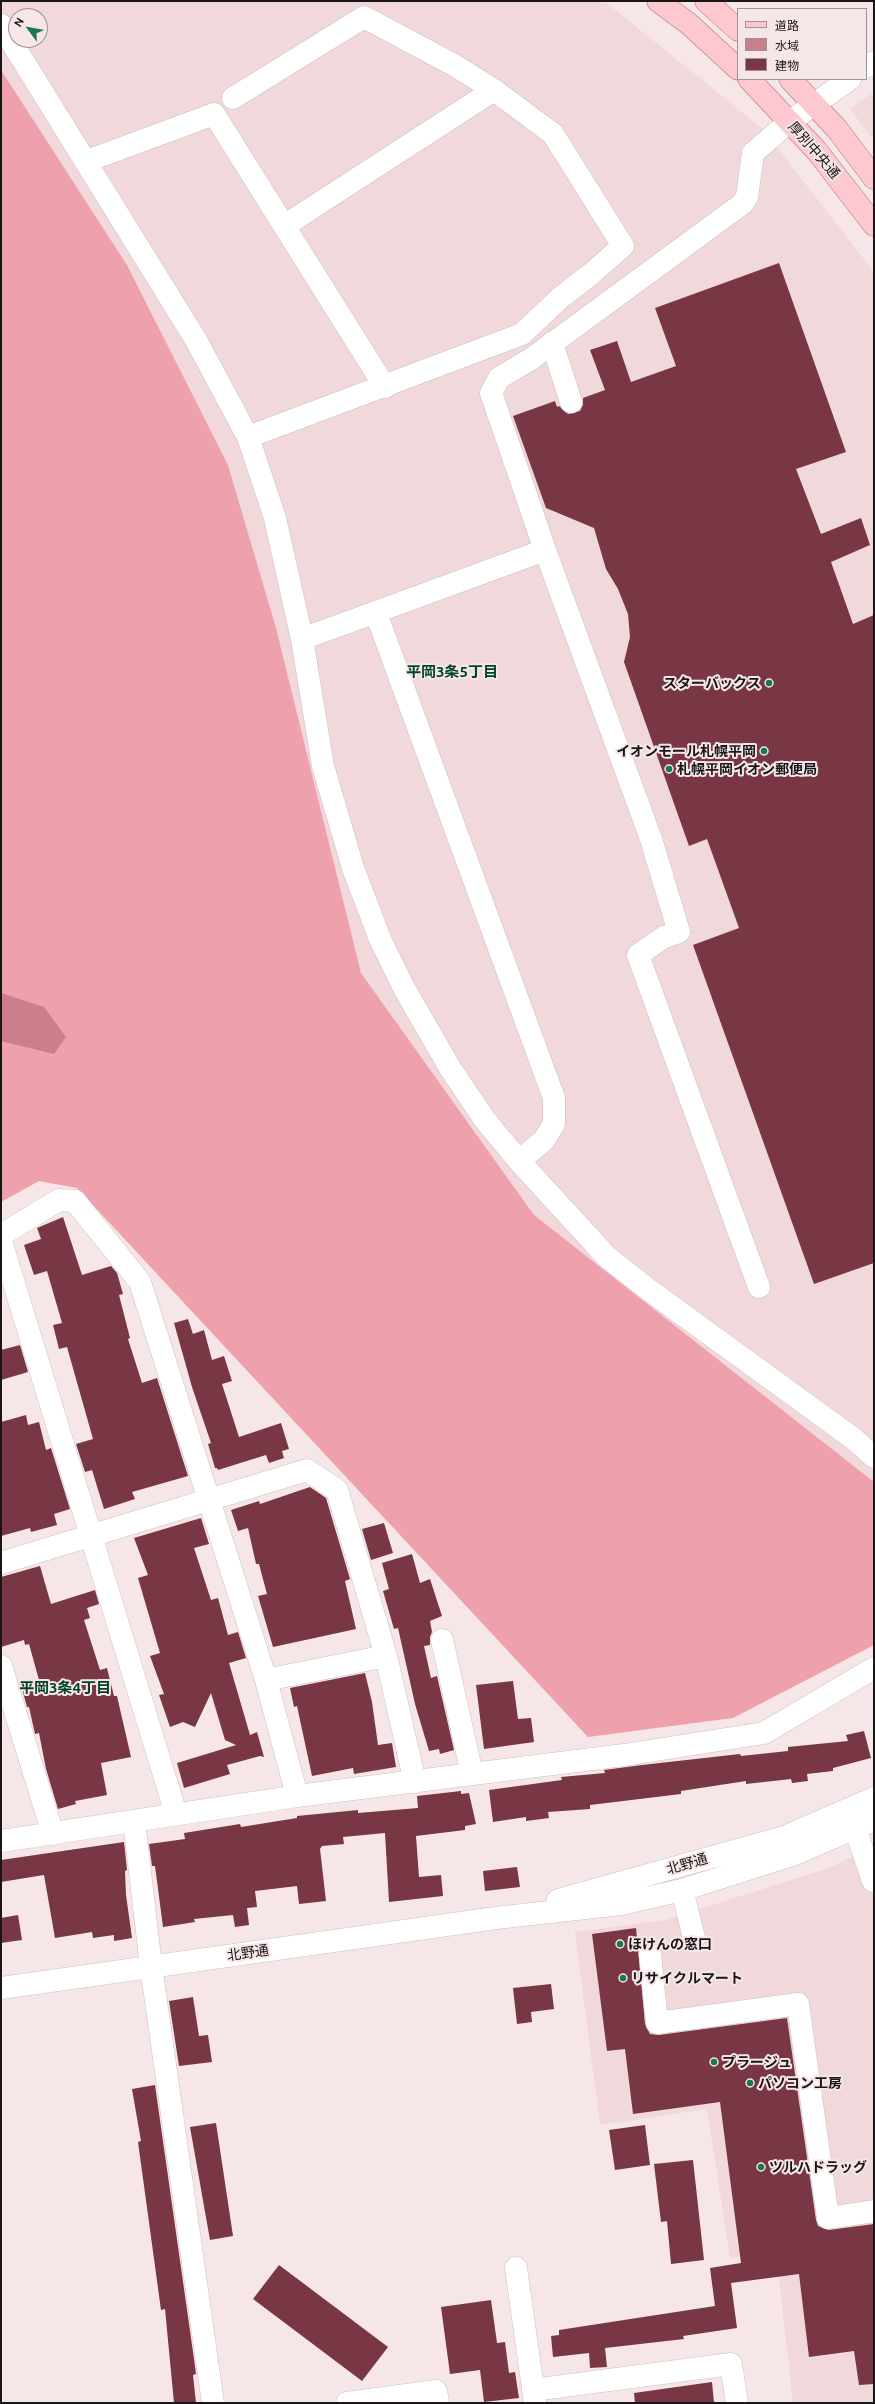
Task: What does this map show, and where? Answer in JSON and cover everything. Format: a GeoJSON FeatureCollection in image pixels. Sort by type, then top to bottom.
{"type":"FeatureCollection","features":[{"type":"Feature","properties":{"kind":"main road"},"geometry":{"type":"LineString","coordinates":[[658,1],[689,24],[737,68]]}},
{"type":"Feature","properties":{"kind":"main road"},"geometry":{"type":"LineString","coordinates":[[706,1],[737,29]]}},
{"type":"Feature","properties":{"kind":"main road","name":"厚別中央通"},"geometry":{"type":"LineString","coordinates":[[750,80],[816,150],[874,225]]}},
{"type":"Feature","properties":{"kind":"main road","name":"厚別中央通"},"geometry":{"type":"LineString","coordinates":[[791,80],[814,104],[874,178]]}},
{"type":"Feature","properties":{"kind":"street"},"geometry":{"type":"LineString","coordinates":[[234,98],[364,17],[454,65],[494,90],[553,134],[623,246],[591,274],[560,298],[522,334],[385,387],[248,437]]}},
{"type":"Feature","properties":{"kind":"street"},"geometry":{"type":"LineString","coordinates":[[1,25],[87,161],[196,340],[248,437],[275,518],[302,639],[323,766],[353,868],[380,939],[404,988],[450,1068],[485,1120],[519,1162],[607,1257],[649,1290],[854,1439],[874,1457]]}},
{"type":"Feature","properties":{"kind":"street"},"geometry":{"type":"LineString","coordinates":[[759,1287],[638,955],[664,937],[679,932],[651,839],[545,550],[491,393],[500,378],[532,359],[742,204],[747,197],[753,153],[789,122],[849,80]]}},
{"type":"Feature","properties":{"kind":"street"},"geometry":{"type":"LineString","coordinates":[[284,226],[494,90]]}},
{"type":"Feature","properties":{"kind":"street"},"geometry":{"type":"LineString","coordinates":[[87,161],[214,114],[385,387]]}},
{"type":"Feature","properties":{"kind":"street"},"geometry":{"type":"LineString","coordinates":[[552,343],[571,402]]}},
{"type":"Feature","properties":{"kind":"street"},"geometry":{"type":"LineString","coordinates":[[302,639],[545,550]]}},
{"type":"Feature","properties":{"kind":"street"},"geometry":{"type":"LineString","coordinates":[[376,613],[554,1098],[554,1124],[544,1140],[519,1162]]}},
{"type":"Feature","properties":{"kind":"street"},"geometry":{"type":"LineString","coordinates":[[1,1235],[60,1200],[75,1201],[140,1282],[266,1680],[297,1796]]}},
{"type":"Feature","properties":{"kind":"street"},"geometry":{"type":"LineString","coordinates":[[1,1241],[176,1814]]}},
{"type":"Feature","properties":{"kind":"street"},"geometry":{"type":"LineString","coordinates":[[1,1563],[306,1470],[336,1490],[386,1656],[415,1782]]}},
{"type":"Feature","properties":{"kind":"street"},"geometry":{"type":"LineString","coordinates":[[442,1640],[472,1774]]}},
{"type":"Feature","properties":{"kind":"street"},"geometry":{"type":"LineString","coordinates":[[266,1680],[386,1656]]}},
{"type":"Feature","properties":{"kind":"street"},"geometry":{"type":"LineString","coordinates":[[1,1666],[52,1834]]}},
{"type":"Feature","properties":{"kind":"street"},"geometry":{"type":"LineString","coordinates":[[1,1841],[297,1796],[624,1755],[764,1733],[874,1668]]}},
{"type":"Feature","properties":{"kind":"street","name":"北野通"},"geometry":{"type":"LineString","coordinates":[[496,1918],[784,1837],[874,1798]]}},
{"type":"Feature","properties":{"kind":"street"},"geometry":{"type":"LineString","coordinates":[[134,1821],[151,1966],[213,2403]]}},
{"type":"Feature","properties":{"kind":"street"},"geometry":{"type":"LineString","coordinates":[[864,1824],[873,1881]]}},
{"type":"Feature","properties":{"kind":"street","name":"北野通"},"geometry":{"type":"LineString","coordinates":[[1,1988],[496,1918],[621,1904],[682,1890],[795,1854],[864,1824]]}},
{"type":"Feature","properties":{"kind":"street"},"geometry":{"type":"LineString","coordinates":[[682,1890],[694,1938]]}},
{"type":"Feature","properties":{"kind":"street"},"geometry":{"type":"LineString","coordinates":[[650,1954],[657,2023],[798,2004],[828,2218],[874,2211]]}},
{"type":"Feature","properties":{"kind":"street"},"geometry":{"type":"LineString","coordinates":[[516,2268],[534,2397],[731,2364],[737,2403]]}},
{"type":"Feature","properties":{"kind":"street"},"geometry":{"type":"LineString","coordinates":[[347,2403],[436,2391],[438,2403]]}},
{"type":"Feature","properties":{"kind":"shaded area"},"geometry":{"type":"Polygon","coordinates":[[[1,1],[604,1],[763,129],[874,272],[874,1482],[535,1216],[361,973],[276,628],[228,465],[127,265],[1,70],[1,1]]]}},
{"type":"Feature","properties":{"kind":"shaded area"},"geometry":{"type":"Polygon","coordinates":[[[1,70],[127,265],[228,465],[276,628],[361,973],[534,1215],[874,1482],[874,1645],[733,1718],[588,1737],[77,1188],[39,1181],[1,1202],[1,70]]]}},
{"type":"Feature","properties":{"kind":"shaded area"},"geometry":{"type":"Polygon","coordinates":[[[874,92],[874,141],[850,109],[874,92]]]}},
{"type":"Feature","properties":{"kind":"shaded area"},"geometry":{"type":"Polygon","coordinates":[[[874,1847],[874,2403],[793,2403],[776,2252],[730,2258],[707,2109],[600,2125],[575,1932],[665,1920],[826,1869],[874,1847]]]}},
{"type":"Feature","properties":{"kind":"water"},"geometry":{"type":"Polygon","coordinates":[[[1,993],[44,1007],[66,1037],[54,1054],[1,1041],[1,993]]]}},
{"type":"Feature","properties":{"kind":"building","name":"イオンモール札幌平岡"},"geometry":{"type":"Polygon","coordinates":[[[779,263],[846,452],[796,469],[821,534],[861,518],[870,545],[831,562],[853,624],[874,615],[874,1263],[814,1284],[693,945],[739,928],[707,839],[689,846],[624,662],[630,637],[628,614],[618,589],[606,569],[594,528],[546,508],[513,416],[555,401],[557,407],[559,406],[568,414],[580,411],[583,405],[583,398],[605,390],[590,350],[617,341],[631,382],[676,366],[655,308],[779,263]]]}},
{"type":"Feature","properties":{"kind":"building"},"geometry":{"type":"Polygon","coordinates":[[[63,1217],[82,1275],[111,1266],[117,1273],[123,1294],[119,1295],[130,1338],[128,1339],[142,1383],[157,1378],[188,1476],[132,1492],[135,1499],[104,1509],[92,1470],[85,1472],[76,1444],[93,1439],[67,1347],[59,1349],[53,1325],[62,1323],[47,1271],[34,1275],[24,1245],[41,1239],[37,1228],[63,1217]]]}},
{"type":"Feature","properties":{"kind":"building"},"geometry":{"type":"Polygon","coordinates":[[[188,1319],[193,1334],[204,1330],[212,1360],[224,1356],[232,1381],[222,1384],[239,1437],[281,1423],[289,1449],[282,1451],[284,1458],[269,1463],[266,1455],[218,1470],[215,1468],[208,1444],[211,1443],[192,1387],[174,1323],[188,1319]]]}},
{"type":"Feature","properties":{"kind":"building"},"geometry":{"type":"Polygon","coordinates":[[[20,1345],[28,1372],[1,1380],[1,1350],[20,1345]]]}},
{"type":"Feature","properties":{"kind":"building"},"geometry":{"type":"Polygon","coordinates":[[[26,1415],[28,1425],[39,1422],[46,1450],[51,1448],[70,1509],[54,1514],[57,1525],[31,1532],[30,1528],[1,1536],[1,1422],[26,1415]]]}},
{"type":"Feature","properties":{"kind":"building"},"geometry":{"type":"Polygon","coordinates":[[[310,1487],[326,1498],[350,1579],[345,1581],[356,1629],[273,1647],[258,1596],[267,1594],[259,1564],[256,1564],[248,1528],[238,1531],[231,1510],[259,1501],[260,1504],[310,1487]]]}},
{"type":"Feature","properties":{"kind":"building"},"geometry":{"type":"Polygon","coordinates":[[[201,1518],[209,1544],[194,1548],[211,1600],[218,1598],[228,1635],[238,1632],[246,1658],[229,1663],[250,1735],[257,1732],[264,1757],[260,1756],[227,1765],[230,1774],[184,1788],[177,1763],[236,1745],[225,1740],[211,1693],[195,1727],[183,1722],[170,1727],[159,1695],[164,1694],[150,1656],[160,1653],[138,1578],[148,1575],[134,1538],[201,1518]]]}},
{"type":"Feature","properties":{"kind":"building"},"geometry":{"type":"Polygon","coordinates":[[[384,1523],[393,1553],[371,1560],[362,1529],[384,1523]]]}},
{"type":"Feature","properties":{"kind":"building"},"geometry":{"type":"Polygon","coordinates":[[[412,1554],[420,1583],[430,1579],[442,1616],[430,1621],[432,1632],[430,1637],[430,1645],[424,1646],[431,1678],[437,1676],[454,1750],[440,1754],[439,1749],[429,1751],[415,1704],[398,1628],[394,1629],[383,1591],[389,1589],[382,1563],[412,1554]]]}},
{"type":"Feature","properties":{"kind":"building"},"geometry":{"type":"Polygon","coordinates":[[[40,1566],[51,1604],[95,1590],[99,1604],[87,1608],[90,1618],[84,1620],[100,1670],[107,1668],[114,1696],[117,1696],[131,1757],[101,1763],[107,1795],[75,1801],[76,1804],[58,1809],[46,1769],[39,1733],[35,1734],[29,1707],[27,1707],[21,1685],[39,1680],[29,1644],[25,1645],[24,1640],[1,1647],[1,1577],[40,1566]]]}},
{"type":"Feature","properties":{"kind":"building"},"geometry":{"type":"Polygon","coordinates":[[[365,1673],[372,1702],[378,1745],[392,1743],[396,1767],[354,1774],[353,1768],[312,1776],[297,1706],[294,1707],[290,1688],[365,1673]]]}},
{"type":"Feature","properties":{"kind":"building"},"geometry":{"type":"Polygon","coordinates":[[[513,1681],[518,1719],[531,1718],[534,1742],[484,1749],[476,1685],[513,1681]]]}},
{"type":"Feature","properties":{"kind":"building"},"geometry":{"type":"Polygon","coordinates":[[[864,1731],[871,1758],[833,1768],[833,1771],[807,1774],[808,1781],[792,1783],[791,1779],[746,1784],[746,1781],[681,1791],[681,1794],[590,1805],[590,1809],[548,1812],[549,1818],[526,1821],[526,1817],[493,1822],[489,1790],[562,1780],[561,1777],[605,1773],[604,1770],[642,1765],[740,1754],[741,1756],[788,1751],[788,1747],[848,1741],[846,1735],[864,1731]]]}},
{"type":"Feature","properties":{"kind":"building"},"geometry":{"type":"Polygon","coordinates":[[[461,1791],[461,1794],[469,1793],[476,1824],[465,1826],[465,1830],[416,1836],[419,1877],[441,1875],[443,1896],[389,1902],[385,1833],[343,1837],[344,1844],[322,1846],[320,1849],[326,1901],[299,1904],[297,1886],[255,1891],[257,1907],[247,1908],[249,1925],[235,1927],[233,1915],[194,1919],[195,1922],[163,1927],[155,1866],[152,1866],[149,1844],[185,1839],[184,1833],[240,1824],[241,1827],[297,1818],[297,1816],[358,1810],[358,1813],[418,1808],[417,1796],[461,1791]]]}},
{"type":"Feature","properties":{"kind":"building"},"geometry":{"type":"Polygon","coordinates":[[[124,1842],[127,1870],[125,1871],[126,1895],[132,1938],[114,1941],[114,1935],[93,1938],[92,1932],[55,1938],[44,1875],[1,1882],[1,1860],[124,1842]]]}},
{"type":"Feature","properties":{"kind":"building"},"geometry":{"type":"Polygon","coordinates":[[[517,1867],[520,1887],[485,1891],[483,1871],[517,1867]]]}},
{"type":"Feature","properties":{"kind":"building"},"geometry":{"type":"Polygon","coordinates":[[[18,1915],[22,1940],[1,1943],[1,1918],[18,1915]]]}},
{"type":"Feature","properties":{"kind":"building"},"geometry":{"type":"Polygon","coordinates":[[[636,1928],[645,2024],[650,2034],[659,2035],[787,2018],[818,2226],[829,2230],[874,2224],[874,2384],[859,2385],[854,2351],[809,2357],[799,2274],[731,2283],[737,2328],[683,2336],[684,2339],[605,2348],[607,2367],[590,2368],[589,2353],[553,2357],[551,2336],[559,2335],[559,2330],[715,2306],[710,2268],[741,2263],[720,2102],[633,2114],[625,2049],[607,2051],[592,1934],[636,1928]]]}},
{"type":"Feature","properties":{"kind":"building"},"geometry":{"type":"Polygon","coordinates":[[[551,1984],[554,2009],[531,2012],[532,2022],[517,2024],[513,1988],[551,1984]]]}},
{"type":"Feature","properties":{"kind":"building"},"geometry":{"type":"Polygon","coordinates":[[[193,1997],[199,2036],[208,2035],[212,2062],[179,2066],[169,2001],[193,1997]]]}},
{"type":"Feature","properties":{"kind":"building"},"geometry":{"type":"Polygon","coordinates":[[[155,2085],[196,2374],[193,2375],[196,2403],[174,2403],[165,2309],[161,2310],[138,2142],[141,2141],[132,2089],[155,2085]]]}},
{"type":"Feature","properties":{"kind":"building"},"geometry":{"type":"Polygon","coordinates":[[[216,2123],[233,2236],[210,2240],[190,2127],[216,2123]]]}},
{"type":"Feature","properties":{"kind":"building"},"geometry":{"type":"Polygon","coordinates":[[[645,2125],[650,2165],[615,2170],[609,2130],[645,2125]]]}},
{"type":"Feature","properties":{"kind":"building"},"geometry":{"type":"Polygon","coordinates":[[[693,2160],[704,2260],[671,2264],[667,2221],[661,2222],[654,2164],[693,2160]]]}},
{"type":"Feature","properties":{"kind":"building"},"geometry":{"type":"Polygon","coordinates":[[[279,2265],[388,2347],[362,2381],[253,2299],[279,2265]]]}},
{"type":"Feature","properties":{"kind":"building"},"geometry":{"type":"Polygon","coordinates":[[[491,2300],[497,2343],[505,2342],[509,2373],[515,2372],[519,2398],[484,2402],[480,2370],[450,2374],[441,2307],[491,2300]]]}},
{"type":"Feature","properties":{"kind":"building"},"geometry":{"type":"Polygon","coordinates":[[[712,2382],[714,2403],[635,2403],[634,2393],[712,2382]]]}},
{"type":"Feature","properties":{"kind":"place","name":"スターバックス"},"geometry":{"type":"Point","coordinates":[769,683]}},
{"type":"Feature","properties":{"kind":"place","name":"イオンモール札幌平岡"},"geometry":{"type":"Point","coordinates":[764,751]}},
{"type":"Feature","properties":{"kind":"place","name":"札幌平岡イオン郵便局"},"geometry":{"type":"Point","coordinates":[669,769]}},
{"type":"Feature","properties":{"kind":"place","name":"ほけんの窓口"},"geometry":{"type":"Point","coordinates":[620,1944]}},
{"type":"Feature","properties":{"kind":"place","name":"リサイクルマート"},"geometry":{"type":"Point","coordinates":[623,1978]}},
{"type":"Feature","properties":{"kind":"place","name":"プラージュ"},"geometry":{"type":"Point","coordinates":[714,2062]}},
{"type":"Feature","properties":{"kind":"place","name":"パソコン工房"},"geometry":{"type":"Point","coordinates":[750,2083]}},
{"type":"Feature","properties":{"kind":"place","name":"ツルハドラッグ"},"geometry":{"type":"Point","coordinates":[761,2167]}},
{"type":"Feature","properties":{"kind":"district","name":"平岡3条5丁目"},"geometry":{"type":"Point","coordinates":[452,672]}},
{"type":"Feature","properties":{"kind":"district","name":"平岡3条4丁目"},"geometry":{"type":"Point","coordinates":[65,1688]}}]}
